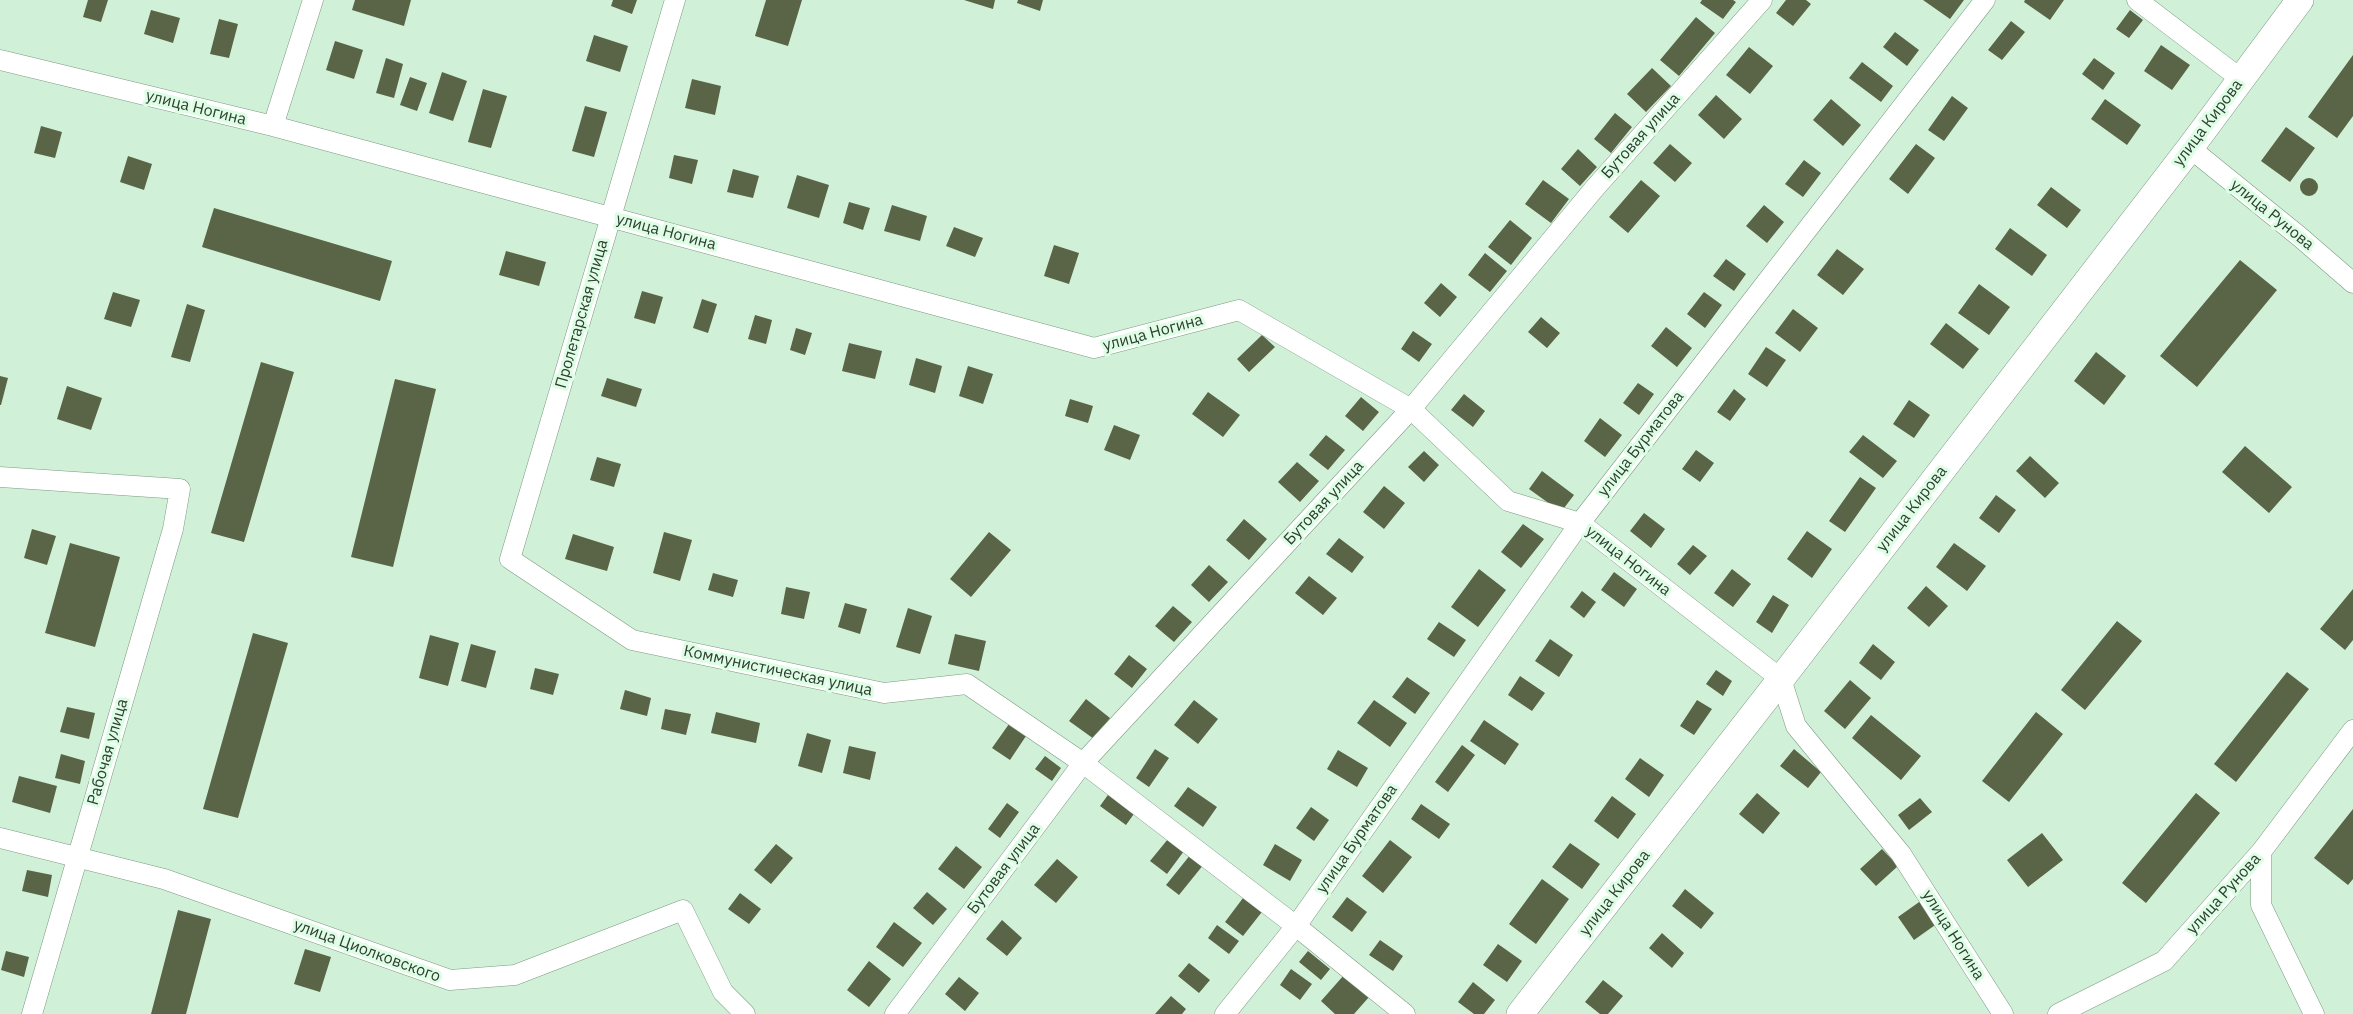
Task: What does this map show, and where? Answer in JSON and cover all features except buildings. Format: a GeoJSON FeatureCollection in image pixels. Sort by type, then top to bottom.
{"type":"FeatureCollection","features":[{"type":"Feature","properties":{"kind":"main road","name":"улица Кирова"},"geometry":{"type":"LineString","coordinates":[[1520,1014],[2190,148],[2300,0]]}},
{"type":"Feature","properties":{"kind":"street"},"geometry":{"type":"LineString","coordinates":[[273,126],[313,0]]}},
{"type":"Feature","properties":{"kind":"street","name":"Пролетарская улица"},"geometry":{"type":"LineString","coordinates":[[510,559],[675,0]]}},
{"type":"Feature","properties":{"kind":"street","name":"Бутовая улица"},"geometry":{"type":"LineString","coordinates":[[895,1014],[1083,763],[1411,409],[1594,189],[1762,0]]}},
{"type":"Feature","properties":{"kind":"street","name":"улица Бурматова"},"geometry":{"type":"LineString","coordinates":[[1225,1014],[1296,926],[1580,523],[1985,0]]}},
{"type":"Feature","properties":{"kind":"street"},"geometry":{"type":"LineString","coordinates":[[2137,0],[2241,80]]}},
{"type":"Feature","properties":{"kind":"street","name":"улица Ногина"},"geometry":{"type":"LineString","coordinates":[[0,60],[273,126],[1094,348],[1239,310],[1411,409],[1508,501],[1580,523],[1781,679],[1796,726],[1902,854],[2003,1014]]}},
{"type":"Feature","properties":{"kind":"street","name":"улица Рунова"},"geometry":{"type":"LineString","coordinates":[[2190,148],[2353,283]]}},
{"type":"Feature","properties":{"kind":"street","name":"Рабочая улица"},"geometry":{"type":"LineString","coordinates":[[0,477],[180,489],[173,529],[33,1014]]}},
{"type":"Feature","properties":{"kind":"street","name":"Коммунистическая улица"},"geometry":{"type":"LineString","coordinates":[[510,559],[632,640],[884,693],[967,684],[1083,763],[1296,926],[1405,1014]]}},
{"type":"Feature","properties":{"kind":"street","name":"улица Рунова"},"geometry":{"type":"LineString","coordinates":[[2058,1014],[2164,961],[2261,852],[2353,730]]}},
{"type":"Feature","properties":{"kind":"street","name":"улица Циолковского"},"geometry":{"type":"LineString","coordinates":[[0,838],[164,879],[450,981],[515,975],[683,910],[723,992],[745,1014]]}},
{"type":"Feature","properties":{"kind":"street"},"geometry":{"type":"LineString","coordinates":[[2261,852],[2261,904],[2314,1014]]}}]}
